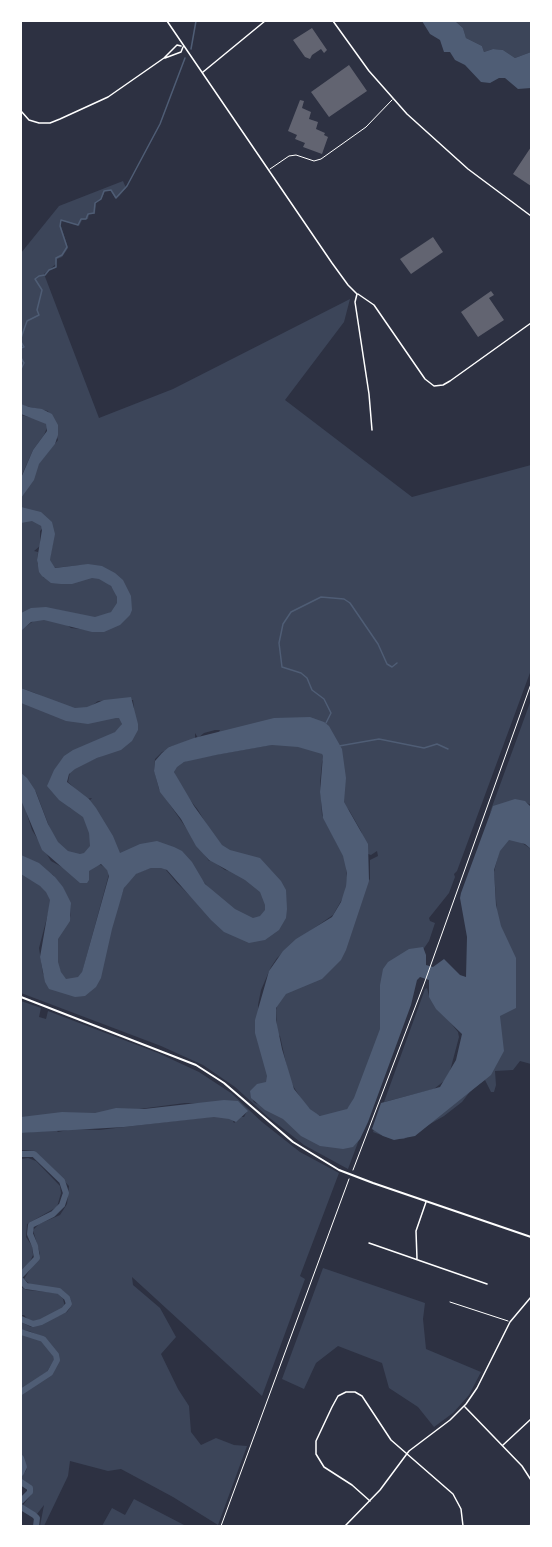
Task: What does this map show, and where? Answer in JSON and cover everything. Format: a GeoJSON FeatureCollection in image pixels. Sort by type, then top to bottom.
{"type":"FeatureCollection","features":[{"type":"Feature","properties":{"kind":"main road"},"geometry":{"type":"LineString","coordinates":[[21,997],[196,1065],[224,1083],[293,1142],[320,1160],[351,1175],[531,1237]]}},
{"type":"Feature","properties":{"kind":"street"},"geometry":{"type":"LineString","coordinates":[[167,21],[344,281],[357,294],[376,307],[427,382],[434,386],[448,383],[531,323]]}},
{"type":"Feature","properties":{"kind":"street"},"geometry":{"type":"LineString","coordinates":[[202,72],[265,21]]}},
{"type":"Feature","properties":{"kind":"street"},"geometry":{"type":"LineString","coordinates":[[333,21],[361,61],[393,99],[468,169],[531,216]]}},
{"type":"Feature","properties":{"kind":"street"},"geometry":{"type":"LineString","coordinates":[[21,111],[35,122],[43,124],[55,122],[102,100],[164,58],[177,45],[183,46]]}},
{"type":"Feature","properties":{"kind":"street"},"geometry":{"type":"LineString","coordinates":[[164,58],[182,52],[183,46]]}},
{"type":"Feature","properties":{"kind":"street"},"geometry":{"type":"LineString","coordinates":[[357,294],[355,302],[372,430]]}},
{"type":"Feature","properties":{"kind":"street"},"geometry":{"type":"LineString","coordinates":[[417,1260],[416,1231],[426,1201]]}},
{"type":"Feature","properties":{"kind":"street"},"geometry":{"type":"LineString","coordinates":[[369,1243],[487,1284]]}},
{"type":"Feature","properties":{"kind":"street"},"geometry":{"type":"LineString","coordinates":[[345,1526],[370,1501],[406,1454],[464,1407],[477,1388],[510,1322],[531,1297]]}},
{"type":"Feature","properties":{"kind":"street"},"geometry":{"type":"LineString","coordinates":[[370,1501],[352,1485],[324,1467],[316,1454],[318,1438],[338,1396],[348,1391],[362,1396],[391,1440],[453,1494],[461,1509],[463,1526]]}},
{"type":"Feature","properties":{"kind":"street"},"geometry":{"type":"LineString","coordinates":[[464,1407],[525,1470],[531,1480]]}},
{"type":"Feature","properties":{"kind":"street"},"geometry":{"type":"LineString","coordinates":[[502,1445],[531,1419]]}},
{"type":"Feature","properties":{"kind":"lane"},"geometry":{"type":"LineString","coordinates":[[268,170],[289,156],[297,155],[314,161],[318,160],[364,129],[393,99]]}},
{"type":"Feature","properties":{"kind":"lane"},"geometry":{"type":"LineString","coordinates":[[450,1302],[510,1322]]}},
{"type":"Feature","properties":{"kind":"path"},"geometry":{"type":"LineString","coordinates":[[354,1167],[424,984],[531,684]]}},
{"type":"Feature","properties":{"kind":"path"},"geometry":{"type":"LineString","coordinates":[[221,1526],[351,1175]]}},
{"type":"Feature","properties":{"kind":"shaded area"},"geometry":{"type":"Polygon","coordinates":[[[422,21],[455,21],[463,28],[466,38],[482,46],[484,52],[493,49],[503,50],[515,58],[531,52],[531,88],[518,89],[505,78],[499,78],[490,83],[481,82],[465,65],[455,60],[450,52],[444,52],[440,40],[430,34],[422,21]]]}},
{"type":"Feature","properties":{"kind":"shaded area"},"geometry":{"type":"Polygon","coordinates":[[[455,21],[531,21],[531,52],[515,58],[503,50],[493,49],[484,52],[482,46],[466,38],[463,28],[455,21]]]}},
{"type":"Feature","properties":{"kind":"shaded area"},"geometry":{"type":"Polygon","coordinates":[[[123,181],[126,188],[119,196],[115,198],[111,191],[105,191],[101,200],[96,202],[95,214],[89,214],[88,219],[82,220],[79,226],[61,220],[68,248],[62,257],[57,259],[56,264],[44,274],[99,418],[173,389],[350,299],[344,322],[285,400],[412,497],[531,465],[531,670],[454,874],[449,893],[429,918],[435,923],[429,941],[420,954],[381,1033],[356,1099],[346,1110],[325,1118],[305,1105],[290,1081],[280,1036],[277,1034],[276,1010],[278,1001],[370,879],[370,860],[378,856],[377,851],[371,855],[368,854],[361,831],[349,810],[341,803],[339,747],[218,734],[220,730],[215,730],[204,733],[198,738],[195,733],[195,739],[169,747],[155,759],[154,770],[159,789],[209,861],[263,886],[267,910],[257,921],[242,915],[216,896],[194,871],[121,857],[89,801],[92,798],[86,799],[68,782],[72,769],[106,754],[134,708],[133,700],[98,701],[90,707],[79,709],[62,706],[21,688],[21,630],[35,620],[51,620],[64,623],[71,628],[100,631],[128,592],[81,565],[53,568],[49,564],[54,536],[21,509],[21,497],[35,468],[58,440],[48,411],[21,405],[21,253],[59,206],[123,181]]]}},
{"type":"Feature","properties":{"kind":"shaded area"},"geometry":{"type":"Polygon","coordinates":[[[21,404],[52,414],[58,425],[58,435],[55,444],[39,464],[34,480],[21,498],[21,478],[33,450],[47,431],[46,424],[21,414],[21,404]]]}},
{"type":"Feature","properties":{"kind":"shaded area"},"geometry":{"type":"Polygon","coordinates":[[[21,415],[41,420],[48,425],[21,477],[21,415]]]}},
{"type":"Feature","properties":{"kind":"shaded area"},"geometry":{"type":"Polygon","coordinates":[[[21,507],[41,512],[52,522],[55,534],[50,560],[55,568],[88,564],[102,566],[123,580],[131,596],[132,610],[120,625],[104,632],[92,632],[44,620],[31,622],[21,631],[21,613],[31,608],[46,607],[95,617],[111,612],[117,603],[117,597],[111,586],[99,579],[92,578],[72,584],[61,584],[51,583],[42,576],[37,560],[41,526],[32,521],[21,523],[21,507]]]}},
{"type":"Feature","properties":{"kind":"shaded area"},"geometry":{"type":"Polygon","coordinates":[[[21,521],[35,521],[43,528],[40,531],[40,546],[34,551],[38,552],[37,563],[44,578],[95,576],[108,583],[116,592],[119,607],[100,619],[53,609],[21,613],[21,521]]]}},
{"type":"Feature","properties":{"kind":"shaded area"},"geometry":{"type":"Polygon","coordinates":[[[21,688],[75,708],[87,707],[104,700],[131,697],[138,724],[138,730],[132,741],[121,750],[75,769],[69,774],[67,782],[89,799],[96,808],[113,836],[120,853],[140,844],[157,841],[174,847],[182,851],[192,862],[205,884],[235,909],[253,918],[260,916],[265,910],[260,892],[245,880],[209,860],[196,846],[181,819],[160,792],[154,771],[155,761],[169,747],[194,738],[274,718],[310,717],[329,726],[342,749],[346,778],[344,802],[368,844],[369,881],[341,960],[322,979],[286,994],[276,1008],[282,1049],[294,1089],[310,1109],[320,1116],[347,1109],[354,1098],[380,1029],[380,985],[383,969],[388,962],[409,949],[423,947],[426,965],[433,967],[444,959],[460,975],[466,977],[467,937],[461,893],[493,806],[515,799],[525,801],[531,807],[531,849],[525,844],[509,840],[500,851],[494,870],[496,905],[501,926],[516,958],[516,1008],[500,1016],[504,1051],[491,1075],[415,1136],[394,1140],[372,1129],[381,1103],[440,1087],[456,1060],[462,1034],[436,1009],[429,997],[429,980],[420,977],[417,980],[411,1005],[368,1122],[360,1139],[353,1147],[343,1149],[320,1146],[301,1136],[283,1119],[265,1110],[251,1098],[250,1091],[257,1084],[266,1082],[267,1076],[255,1033],[255,1020],[269,971],[283,951],[296,939],[332,917],[341,902],[346,886],[347,873],[343,856],[323,818],[320,792],[323,756],[298,747],[272,745],[216,755],[184,762],[174,772],[194,806],[222,845],[230,850],[260,858],[281,881],[286,890],[287,909],[286,918],[279,930],[265,940],[249,943],[224,932],[167,870],[151,868],[136,874],[124,888],[101,978],[96,987],[85,996],[75,997],[49,989],[45,982],[40,957],[50,900],[40,886],[21,874],[21,855],[39,863],[55,877],[71,903],[70,921],[58,939],[58,962],[66,979],[78,977],[82,972],[109,876],[101,864],[89,871],[87,883],[80,883],[42,850],[21,800],[21,773],[35,790],[48,824],[58,842],[68,851],[84,853],[90,846],[89,833],[83,817],[59,800],[47,786],[64,756],[115,732],[122,724],[119,718],[88,724],[66,721],[21,703],[21,688]]]}},
{"type":"Feature","properties":{"kind":"shaded area"},"geometry":{"type":"Polygon","coordinates":[[[531,700],[531,805],[525,802],[492,809],[489,815],[531,700]]]}},
{"type":"Feature","properties":{"kind":"shaded area"},"geometry":{"type":"Polygon","coordinates":[[[21,703],[123,717],[121,729],[61,761],[57,767],[65,801],[70,808],[82,813],[88,825],[93,855],[75,855],[57,847],[36,792],[21,775],[21,703]]]}},
{"type":"Feature","properties":{"kind":"shaded area"},"geometry":{"type":"Polygon","coordinates":[[[282,743],[321,751],[324,758],[320,783],[322,815],[346,861],[347,878],[345,894],[333,915],[297,940],[277,958],[261,990],[258,1005],[269,1080],[253,1101],[360,1137],[348,1169],[304,1145],[235,1087],[203,1065],[161,1046],[21,993],[21,871],[48,892],[51,902],[39,948],[43,974],[71,995],[114,916],[127,880],[137,873],[161,864],[216,921],[283,920],[230,851],[214,837],[198,810],[180,787],[174,772],[176,765],[192,759],[282,743]]]}},
{"type":"Feature","properties":{"kind":"shaded area"},"geometry":{"type":"Polygon","coordinates":[[[21,796],[32,830],[51,861],[62,867],[101,865],[107,869],[109,874],[80,980],[64,979],[56,961],[58,934],[71,915],[71,906],[63,888],[53,875],[21,857],[21,796]]]}},
{"type":"Feature","properties":{"kind":"shaded area"},"geometry":{"type":"Polygon","coordinates":[[[508,838],[516,839],[531,849],[531,1064],[520,1061],[513,1070],[495,1071],[494,1092],[491,1092],[485,1080],[472,1089],[462,1102],[444,1116],[404,1139],[393,1139],[373,1132],[375,1126],[441,1113],[498,926],[494,872],[500,848],[508,838]]]}},
{"type":"Feature","properties":{"kind":"shaded area"},"geometry":{"type":"Polygon","coordinates":[[[427,988],[429,996],[458,1032],[459,1037],[450,1071],[444,1081],[434,1089],[384,1102],[425,989],[427,988]]]}},
{"type":"Feature","properties":{"kind":"shaded area"},"geometry":{"type":"Polygon","coordinates":[[[21,1001],[41,1008],[39,1017],[46,1019],[48,1011],[158,1053],[199,1072],[231,1093],[262,1122],[300,1152],[339,1173],[300,1276],[305,1279],[262,1396],[132,1277],[133,1285],[160,1308],[176,1337],[161,1354],[189,1406],[191,1432],[201,1445],[216,1438],[234,1445],[247,1446],[218,1525],[121,1469],[108,1471],[70,1461],[68,1476],[44,1526],[40,1526],[44,1505],[37,1514],[23,1505],[33,1489],[21,1480],[21,1475],[27,1467],[21,1455],[21,1394],[36,1382],[51,1375],[59,1357],[45,1338],[21,1330],[21,1322],[31,1327],[35,1326],[67,1312],[72,1305],[71,1300],[62,1290],[31,1285],[24,1279],[40,1254],[33,1230],[39,1224],[60,1215],[67,1204],[69,1186],[35,1151],[21,1150],[21,1133],[56,1130],[58,1132],[72,1129],[99,1130],[217,1116],[232,1119],[234,1123],[244,1117],[247,1111],[238,1103],[228,1101],[218,1104],[185,1103],[101,1114],[21,1119],[21,1001]]]}},
{"type":"Feature","properties":{"kind":"shaded area"},"geometry":{"type":"Polygon","coordinates":[[[224,1100],[238,1101],[248,1111],[236,1122],[214,1117],[124,1127],[21,1133],[21,1117],[62,1112],[95,1113],[116,1108],[144,1109],[224,1100]]]}},
{"type":"Feature","properties":{"kind":"shaded area"},"geometry":{"type":"Polygon","coordinates":[[[28,1158],[36,1161],[60,1186],[61,1193],[57,1207],[27,1224],[26,1237],[32,1246],[33,1255],[29,1264],[21,1271],[21,1159],[28,1158]]]}},
{"type":"Feature","properties":{"kind":"shaded area"},"geometry":{"type":"Polygon","coordinates":[[[323,1268],[425,1303],[423,1319],[426,1349],[481,1372],[469,1395],[453,1413],[434,1427],[418,1407],[389,1388],[382,1363],[338,1346],[316,1363],[304,1389],[282,1379],[323,1268]]]}},
{"type":"Feature","properties":{"kind":"shaded area"},"geometry":{"type":"Polygon","coordinates":[[[21,1287],[27,1290],[58,1293],[65,1307],[42,1320],[30,1322],[24,1315],[21,1315],[21,1287]]]}},
{"type":"Feature","properties":{"kind":"shaded area"},"geometry":{"type":"Polygon","coordinates":[[[21,1334],[41,1340],[55,1358],[47,1372],[21,1390],[21,1334]]]}},
{"type":"Feature","properties":{"kind":"shaded area"},"geometry":{"type":"Polygon","coordinates":[[[134,1499],[186,1526],[102,1526],[112,1508],[125,1515],[134,1499]]]}},
{"type":"Feature","properties":{"kind":"building"},"geometry":{"type":"Polygon","coordinates":[[[312,28],[327,50],[324,53],[321,49],[310,59],[305,57],[293,40],[312,28]]]}},
{"type":"Feature","properties":{"kind":"building"},"geometry":{"type":"Polygon","coordinates":[[[349,65],[367,91],[329,117],[311,92],[349,65]]]}},
{"type":"Feature","properties":{"kind":"building"},"geometry":{"type":"Polygon","coordinates":[[[300,100],[304,101],[302,108],[311,112],[309,119],[318,122],[316,129],[328,137],[322,154],[303,147],[305,143],[295,139],[297,135],[288,131],[300,100]]]}},
{"type":"Feature","properties":{"kind":"building"},"geometry":{"type":"Polygon","coordinates":[[[531,147],[531,186],[513,174],[531,147]]]}},
{"type":"Feature","properties":{"kind":"building"},"geometry":{"type":"Polygon","coordinates":[[[433,237],[443,252],[411,274],[400,259],[433,237]]]}},
{"type":"Feature","properties":{"kind":"building"},"geometry":{"type":"Polygon","coordinates":[[[491,291],[494,295],[489,298],[504,320],[478,337],[461,312],[491,291]]]}},
{"type":"Feature","properties":{"kind":"waterway"},"geometry":{"type":"LineString","coordinates":[[191,49],[196,21]]}},
{"type":"Feature","properties":{"kind":"waterway"},"geometry":{"type":"LineString","coordinates":[[21,338],[27,321],[39,315],[37,310],[42,290],[35,279],[56,267],[56,258],[62,255],[67,247],[60,226],[61,220],[78,225],[81,219],[86,219],[88,214],[94,213],[95,203],[101,199],[104,191],[111,190],[116,198],[127,186],[160,124],[185,58]]}},
{"type":"Feature","properties":{"kind":"waterway"},"geometry":{"type":"LineString","coordinates":[[21,342],[24,347],[21,348]]}},
{"type":"Feature","properties":{"kind":"waterway"},"geometry":{"type":"LineString","coordinates":[[21,358],[24,363],[21,369]]}},
{"type":"Feature","properties":{"kind":"waterway"},"geometry":{"type":"LineString","coordinates":[[326,723],[331,713],[324,699],[312,690],[307,678],[301,673],[282,667],[279,643],[283,624],[291,612],[321,597],[344,599],[350,603],[378,644],[387,664],[392,667],[397,663]]}},
{"type":"Feature","properties":{"kind":"waterway"},"geometry":{"type":"LineString","coordinates":[[339,746],[379,739],[424,748],[437,744],[448,749]]}},
{"type":"Feature","properties":{"kind":"waterway"},"geometry":{"type":"LineString","coordinates":[[21,1154],[34,1154],[62,1181],[66,1193],[62,1205],[53,1214],[31,1225],[30,1234],[37,1258],[21,1275]]}},
{"type":"Feature","properties":{"kind":"waterway"},"geometry":{"type":"LineString","coordinates":[[21,1280],[26,1286],[59,1291],[67,1298],[69,1304],[64,1310],[41,1322],[33,1324],[21,1319]]}},
{"type":"Feature","properties":{"kind":"waterway"},"geometry":{"type":"LineString","coordinates":[[21,1332],[43,1339],[56,1355],[57,1360],[50,1373],[21,1392]]}},
{"type":"Feature","properties":{"kind":"waterway"},"geometry":{"type":"LineString","coordinates":[[21,1458],[24,1467],[21,1473]]}},
{"type":"Feature","properties":{"kind":"waterway"},"geometry":{"type":"LineString","coordinates":[[21,1482],[30,1488],[30,1492],[21,1501]]}},
{"type":"Feature","properties":{"kind":"waterway"},"geometry":{"type":"LineString","coordinates":[[21,1507],[37,1518],[36,1526]]}}]}
